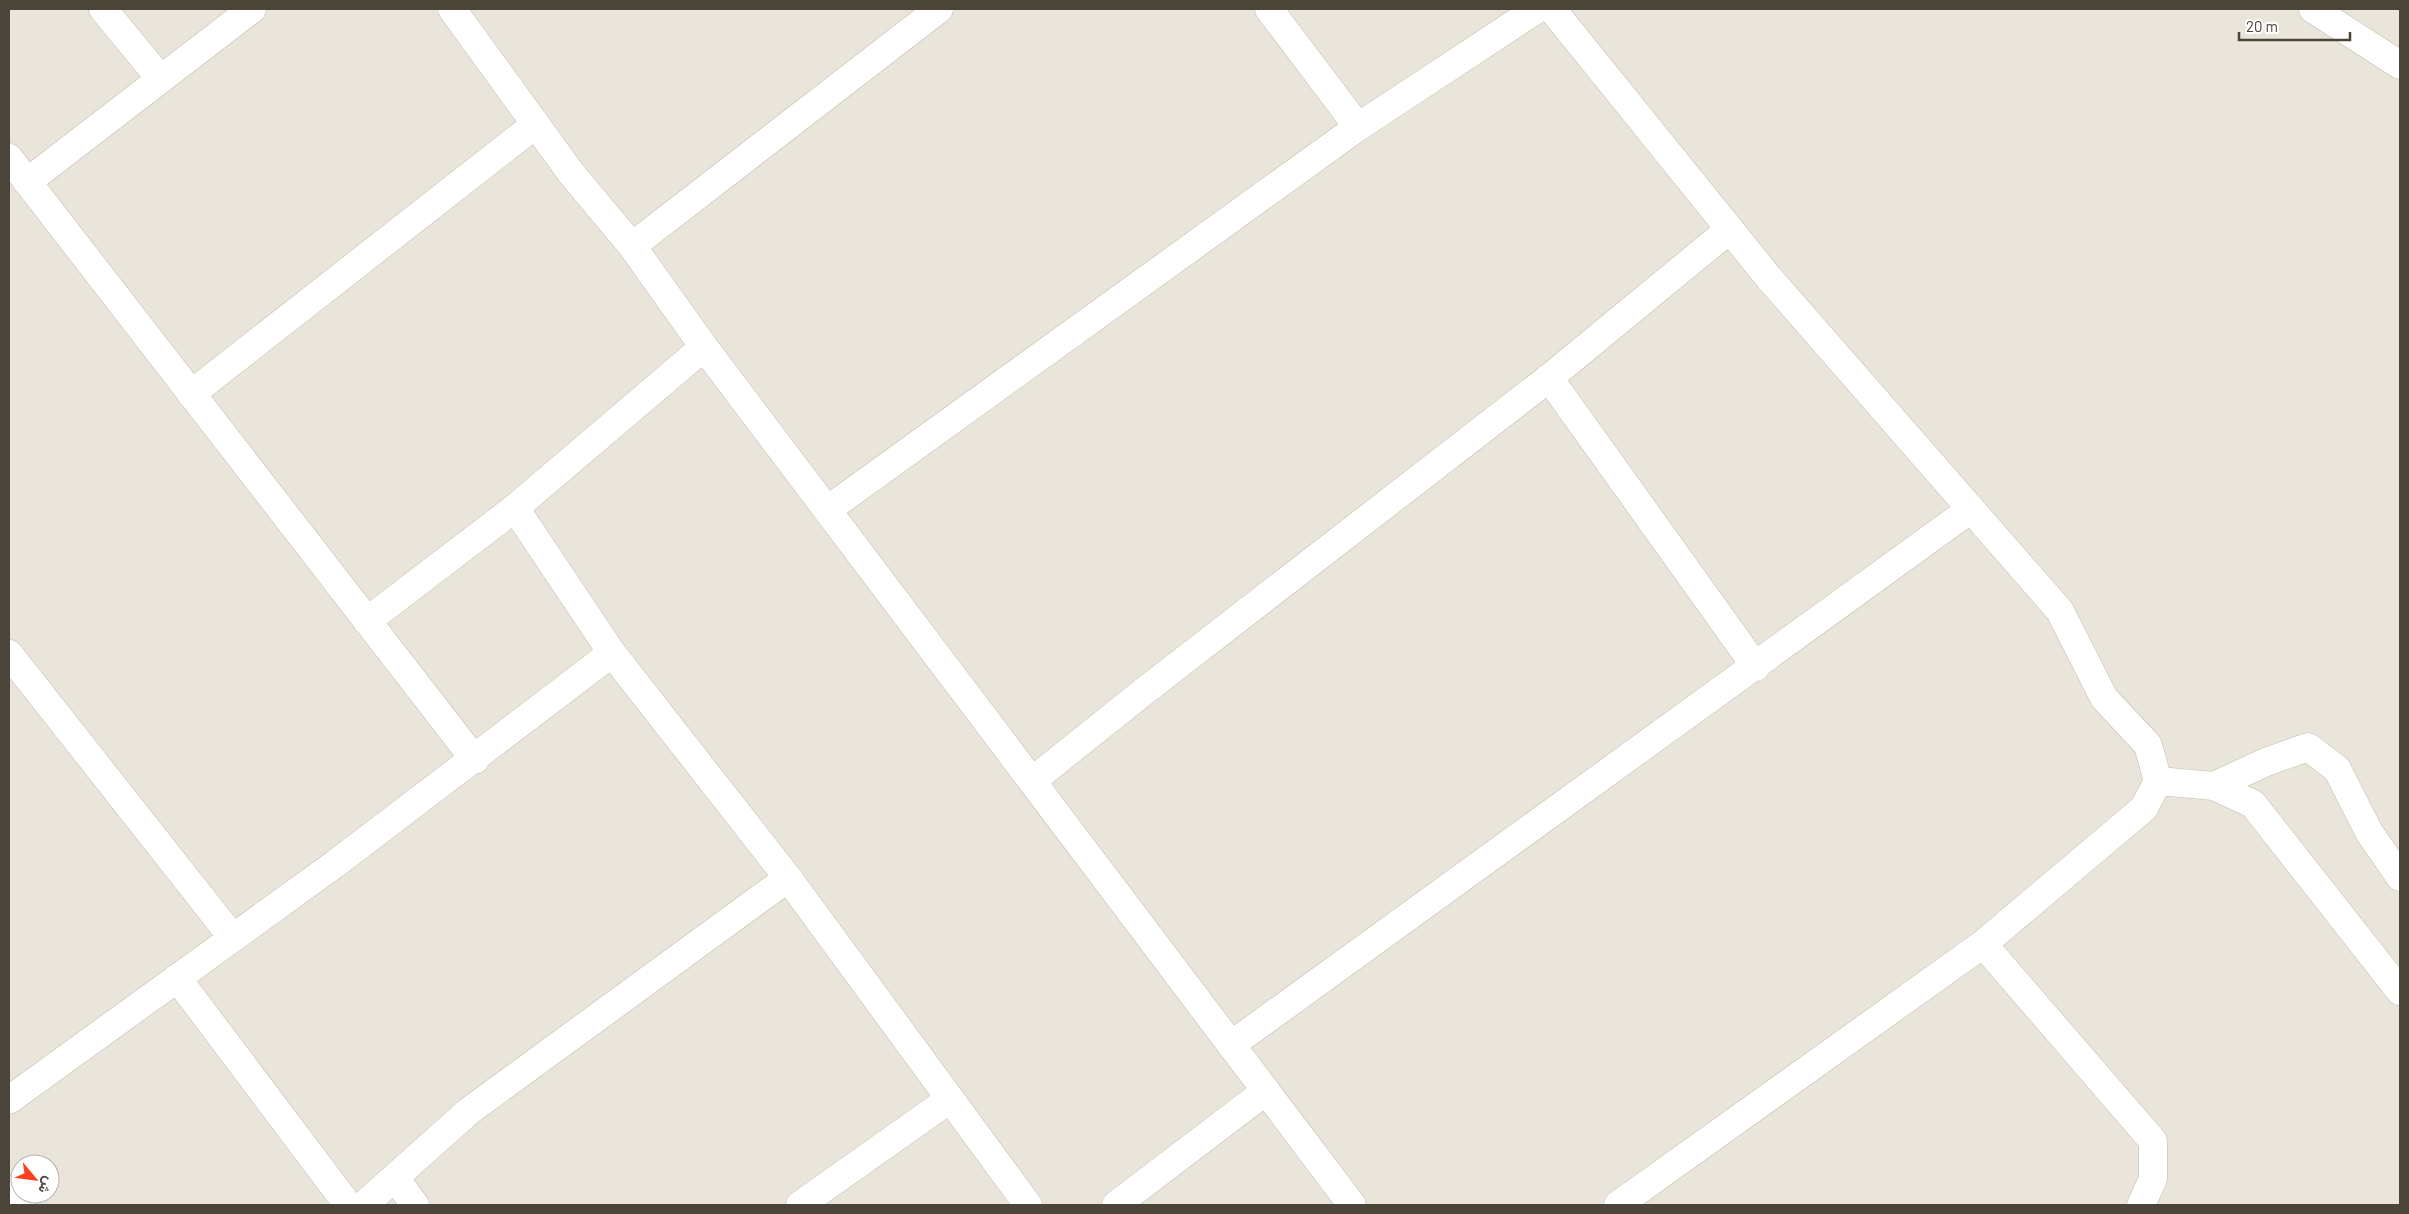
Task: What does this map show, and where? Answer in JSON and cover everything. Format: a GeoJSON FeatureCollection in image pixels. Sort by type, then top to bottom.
{"type":"FeatureCollection","features":[{"type":"Feature","properties":{"kind":"street"},"geometry":{"type":"LineString","coordinates":[[102,9],[160,78]]}},
{"type":"Feature","properties":{"kind":"street"},"geometry":{"type":"LineString","coordinates":[[252,9],[160,78],[15,170],[475,760]]}},
{"type":"Feature","properties":{"kind":"street"},"geometry":{"type":"LineString","coordinates":[[452,9],[571,173],[632,246],[704,347],[1352,1205]]}},
{"type":"Feature","properties":{"kind":"street"},"geometry":{"type":"LineString","coordinates":[[632,246],[939,9]]}},
{"type":"Feature","properties":{"kind":"street"},"geometry":{"type":"LineString","coordinates":[[1268,9],[1358,127]]}},
{"type":"Feature","properties":{"kind":"street"},"geometry":{"type":"LineString","coordinates":[[827,510],[1358,127],[1537,9]]}},
{"type":"Feature","properties":{"kind":"street"},"geometry":{"type":"LineString","coordinates":[[1552,9],[1769,278],[2060,611],[2104,698],[2148,745],[2158,781],[2144,808],[1983,944],[1618,1205]]}},
{"type":"Feature","properties":{"kind":"street"},"geometry":{"type":"LineString","coordinates":[[2313,9],[2400,65]]}},
{"type":"Feature","properties":{"kind":"street"},"geometry":{"type":"LineString","coordinates":[[191,394],[536,124]]}},
{"type":"Feature","properties":{"kind":"street"},"geometry":{"type":"LineString","coordinates":[[1032,781],[1147,689],[1548,378],[1730,229]]}},
{"type":"Feature","properties":{"kind":"street"},"geometry":{"type":"LineString","coordinates":[[367,621],[515,508],[704,347]]}},
{"type":"Feature","properties":{"kind":"street"},"geometry":{"type":"LineString","coordinates":[[1548,378],[1756,666]]}},
{"type":"Feature","properties":{"kind":"street"},"geometry":{"type":"LineString","coordinates":[[515,508],[612,654],[788,878],[1028,1205]]}},
{"type":"Feature","properties":{"kind":"street"},"geometry":{"type":"LineString","coordinates":[[1231,1045],[1971,509]]}},
{"type":"Feature","properties":{"kind":"street"},"geometry":{"type":"LineString","coordinates":[[9,654],[233,938]]}},
{"type":"Feature","properties":{"kind":"street"},"geometry":{"type":"LineString","coordinates":[[9,1100],[475,760],[612,654]]}},
{"type":"Feature","properties":{"kind":"street"},"geometry":{"type":"LineString","coordinates":[[2214,786],[2266,762],[2308,747],[2337,769],[2369,832],[2400,877]]}},
{"type":"Feature","properties":{"kind":"street"},"geometry":{"type":"LineString","coordinates":[[2158,781],[2214,786],[2253,804],[2400,991]]}},
{"type":"Feature","properties":{"kind":"street"},"geometry":{"type":"LineString","coordinates":[[364,1205],[469,1111],[788,878]]}},
{"type":"Feature","properties":{"kind":"street"},"geometry":{"type":"LineString","coordinates":[[1983,944],[2153,1141],[2153,1179],[2141,1205]]}},
{"type":"Feature","properties":{"kind":"street"},"geometry":{"type":"LineString","coordinates":[[177,978],[348,1205]]}},
{"type":"Feature","properties":{"kind":"street"},"geometry":{"type":"LineString","coordinates":[[1116,1205],[1266,1091]]}},
{"type":"Feature","properties":{"kind":"street"},"geometry":{"type":"LineString","coordinates":[[800,1205],[950,1100]]}},
{"type":"Feature","properties":{"kind":"street"},"geometry":{"type":"LineString","coordinates":[[395,1178],[415,1205]]}},
{"type":"Feature","properties":{"kind":"street"},"geometry":{"type":"LineString","coordinates":[[9,1190],[20,1205]]}},
{"type":"Feature","properties":{"kind":"shaded area"},"geometry":{"type":"Polygon","coordinates":[[[9,9],[2400,9],[2400,1205],[9,1205],[9,9]]]}}]}
